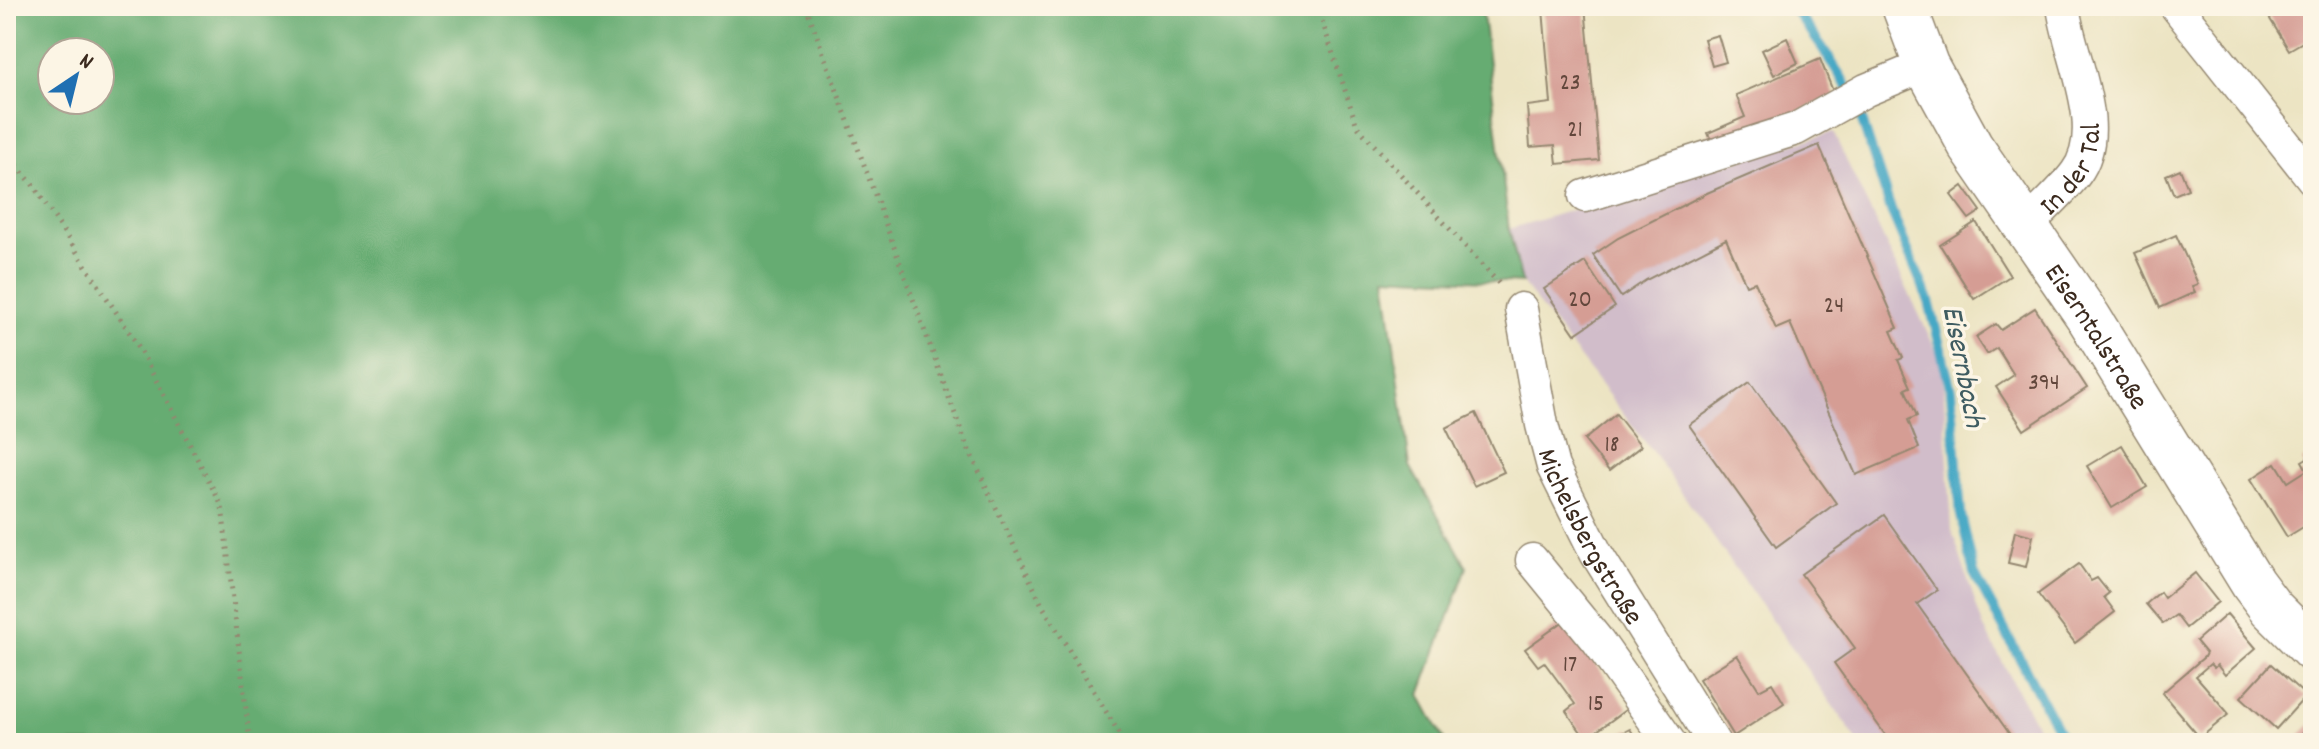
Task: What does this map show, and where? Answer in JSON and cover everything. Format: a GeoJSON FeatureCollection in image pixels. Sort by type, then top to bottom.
{"type":"FeatureCollection","features":[{"type":"Feature","properties":{"kind":"main road","name":"Eiserntalstraße"},"geometry":{"type":"LineString","coordinates":[[1904,6],[1926,65],[1971,147],[2089,318],[2253,584],[2271,608],[2313,650]]}},
{"type":"Feature","properties":{"kind":"street","name":"In der Tal"},"geometry":{"type":"LineString","coordinates":[[2025,227],[2076,173],[2088,153],[2090,125],[2063,6]]}},
{"type":"Feature","properties":{"kind":"street"},"geometry":{"type":"LineString","coordinates":[[2176,6],[2313,179]]}},
{"type":"Feature","properties":{"kind":"street"},"geometry":{"type":"LineString","coordinates":[[1585,196],[1796,129],[1856,95],[1926,65]]}},
{"type":"Feature","properties":{"kind":"street","name":"Michelsbergstraße"},"geometry":{"type":"LineString","coordinates":[[1521,309],[1542,425],[1553,467],[1596,553],[1714,743]]}},
{"type":"Feature","properties":{"kind":"street","name":"Michelsbergstraße"},"geometry":{"type":"LineString","coordinates":[[1532,560],[1598,641],[1670,743]]}},
{"type":"Feature","properties":{"kind":"path"},"geometry":{"type":"LineString","coordinates":[[806,6],[966,444],[1042,605],[1125,743]]}},
{"type":"Feature","properties":{"kind":"path"},"geometry":{"type":"LineString","coordinates":[[1317,6],[1357,126],[1521,309]]}},
{"type":"Feature","properties":{"kind":"path"},"geometry":{"type":"LineString","coordinates":[[6,154],[31,182],[137,344],[222,506],[250,743]]}},
{"type":"Feature","properties":{"kind":"shaded area"},"geometry":{"type":"Polygon","coordinates":[[[1833,132],[1942,363],[1952,531],[1983,626],[2046,743],[1859,743],[1655,455],[1522,283],[1509,229],[1833,132]]]}},
{"type":"Feature","properties":{"kind":"green space"},"geometry":{"type":"Polygon","coordinates":[[[6,6],[1482,6],[1509,229],[1522,283],[1385,276],[1410,466],[1467,567],[1420,695],[1446,743],[6,743],[6,6]]]}},
{"type":"Feature","properties":{"kind":"building"},"geometry":{"type":"Polygon","coordinates":[[[1585,6],[1599,160],[1557,164],[1555,145],[1530,147],[1527,106],[1551,103],[1543,9],[1585,6]]]}},
{"type":"Feature","properties":{"kind":"building"},"geometry":{"type":"Polygon","coordinates":[[[2262,6],[2313,6],[2313,36],[2289,50],[2262,6]]]}},
{"type":"Feature","properties":{"kind":"building"},"geometry":{"type":"Polygon","coordinates":[[[1718,35],[1726,62],[1712,66],[1704,39],[1718,35]]]}},
{"type":"Feature","properties":{"kind":"building"},"geometry":{"type":"Polygon","coordinates":[[[1787,38],[1798,63],[1774,75],[1762,50],[1787,38]]]}},
{"type":"Feature","properties":{"kind":"building"},"geometry":{"type":"Polygon","coordinates":[[[1820,59],[1835,96],[1714,147],[1708,133],[1745,117],[1736,95],[1820,59]]]}},
{"type":"Feature","properties":{"kind":"building"},"geometry":{"type":"Polygon","coordinates":[[[1819,145],[1898,328],[1891,331],[1903,358],[1898,360],[1910,387],[1905,389],[1917,416],[1908,420],[1919,448],[1856,475],[1790,323],[1776,329],[1755,282],[1746,285],[1726,239],[1646,280],[1621,297],[1593,255],[1618,238],[1707,193],[1819,145]]]}},
{"type":"Feature","properties":{"kind":"building"},"geometry":{"type":"Polygon","coordinates":[[[2180,169],[2188,189],[2174,195],[2166,175],[2180,169]]]}},
{"type":"Feature","properties":{"kind":"building"},"geometry":{"type":"Polygon","coordinates":[[[1963,186],[1981,211],[1969,219],[1951,195],[1963,186]]]}},
{"type":"Feature","properties":{"kind":"building"},"geometry":{"type":"Polygon","coordinates":[[[1976,222],[2010,276],[1974,299],[1940,245],[1976,222]]]}},
{"type":"Feature","properties":{"kind":"building"},"geometry":{"type":"Polygon","coordinates":[[[2176,235],[2198,284],[2192,286],[2195,292],[2160,308],[2135,253],[2176,235]]]}},
{"type":"Feature","properties":{"kind":"building"},"geometry":{"type":"Polygon","coordinates":[[[1585,262],[1615,307],[1575,334],[1544,289],[1585,262]]]}},
{"type":"Feature","properties":{"kind":"building"},"geometry":{"type":"Polygon","coordinates":[[[2035,308],[2087,388],[2024,430],[1996,387],[2014,375],[1997,348],[1987,354],[1976,337],[1996,324],[2001,330],[2035,308]]]}},
{"type":"Feature","properties":{"kind":"building"},"geometry":{"type":"Polygon","coordinates":[[[1750,382],[1836,503],[1776,547],[1689,425],[1750,382]]]}},
{"type":"Feature","properties":{"kind":"building"},"geometry":{"type":"Polygon","coordinates":[[[1476,413],[1504,472],[1474,486],[1446,428],[1476,413]]]}},
{"type":"Feature","properties":{"kind":"building"},"geometry":{"type":"Polygon","coordinates":[[[1616,414],[1641,446],[1609,471],[1584,440],[1616,414]]]}},
{"type":"Feature","properties":{"kind":"building"},"geometry":{"type":"Polygon","coordinates":[[[2122,445],[2147,487],[2112,508],[2087,466],[2122,445]]]}},
{"type":"Feature","properties":{"kind":"building"},"geometry":{"type":"Polygon","coordinates":[[[2307,458],[2313,468],[2313,488],[2309,491],[2313,496],[2313,521],[2287,537],[2251,479],[2276,463],[2288,482],[2307,470],[2302,461],[2307,458]]]}},
{"type":"Feature","properties":{"kind":"building"},"geometry":{"type":"Polygon","coordinates":[[[1884,515],[1937,590],[1917,604],[2016,743],[1891,743],[1834,663],[1855,648],[1801,574],[1884,515]]]}},
{"type":"Feature","properties":{"kind":"building"},"geometry":{"type":"Polygon","coordinates":[[[2015,531],[2033,536],[2026,567],[2008,563],[2015,531]]]}},
{"type":"Feature","properties":{"kind":"building"},"geometry":{"type":"Polygon","coordinates":[[[2079,564],[2091,581],[2097,578],[2109,593],[2104,597],[2115,612],[2075,643],[2038,594],[2079,564]]]}},
{"type":"Feature","properties":{"kind":"building"},"geometry":{"type":"Polygon","coordinates":[[[2195,573],[2218,602],[2186,628],[2176,615],[2163,624],[2146,604],[2160,592],[2164,598],[2195,573]]]}},
{"type":"Feature","properties":{"kind":"building"},"geometry":{"type":"Polygon","coordinates":[[[2227,614],[2256,648],[2225,675],[2217,665],[2214,668],[2210,664],[2196,676],[2229,714],[2200,738],[2162,693],[2204,657],[2206,653],[2196,641],[2227,614]]]}},
{"type":"Feature","properties":{"kind":"building"},"geometry":{"type":"Polygon","coordinates":[[[1564,621],[1628,708],[1586,739],[1566,711],[1575,704],[1544,662],[1538,666],[1525,649],[1564,621]]]}},
{"type":"Feature","properties":{"kind":"building"},"geometry":{"type":"Polygon","coordinates":[[[1737,655],[1759,690],[1772,683],[1784,703],[1734,736],[1699,679],[1737,655]]]}},
{"type":"Feature","properties":{"kind":"building"},"geometry":{"type":"Polygon","coordinates":[[[2271,664],[2306,696],[2276,729],[2241,697],[2271,664]]]}},
{"type":"Feature","properties":{"kind":"building"},"geometry":{"type":"Polygon","coordinates":[[[2313,722],[2313,743],[2293,743],[2296,739],[2313,722]]]}},
{"type":"Feature","properties":{"kind":"building"},"geometry":{"type":"Polygon","coordinates":[[[1630,729],[1639,743],[1609,743],[1620,734],[1630,729]]]}},
{"type":"Feature","properties":{"kind":"waterway","name":"Eisernbach"},"geometry":{"type":"LineString","coordinates":[[1792,6],[1855,99],[1892,213],[1929,301],[1951,390],[1961,515],[1974,573],[2065,743]]}}]}
